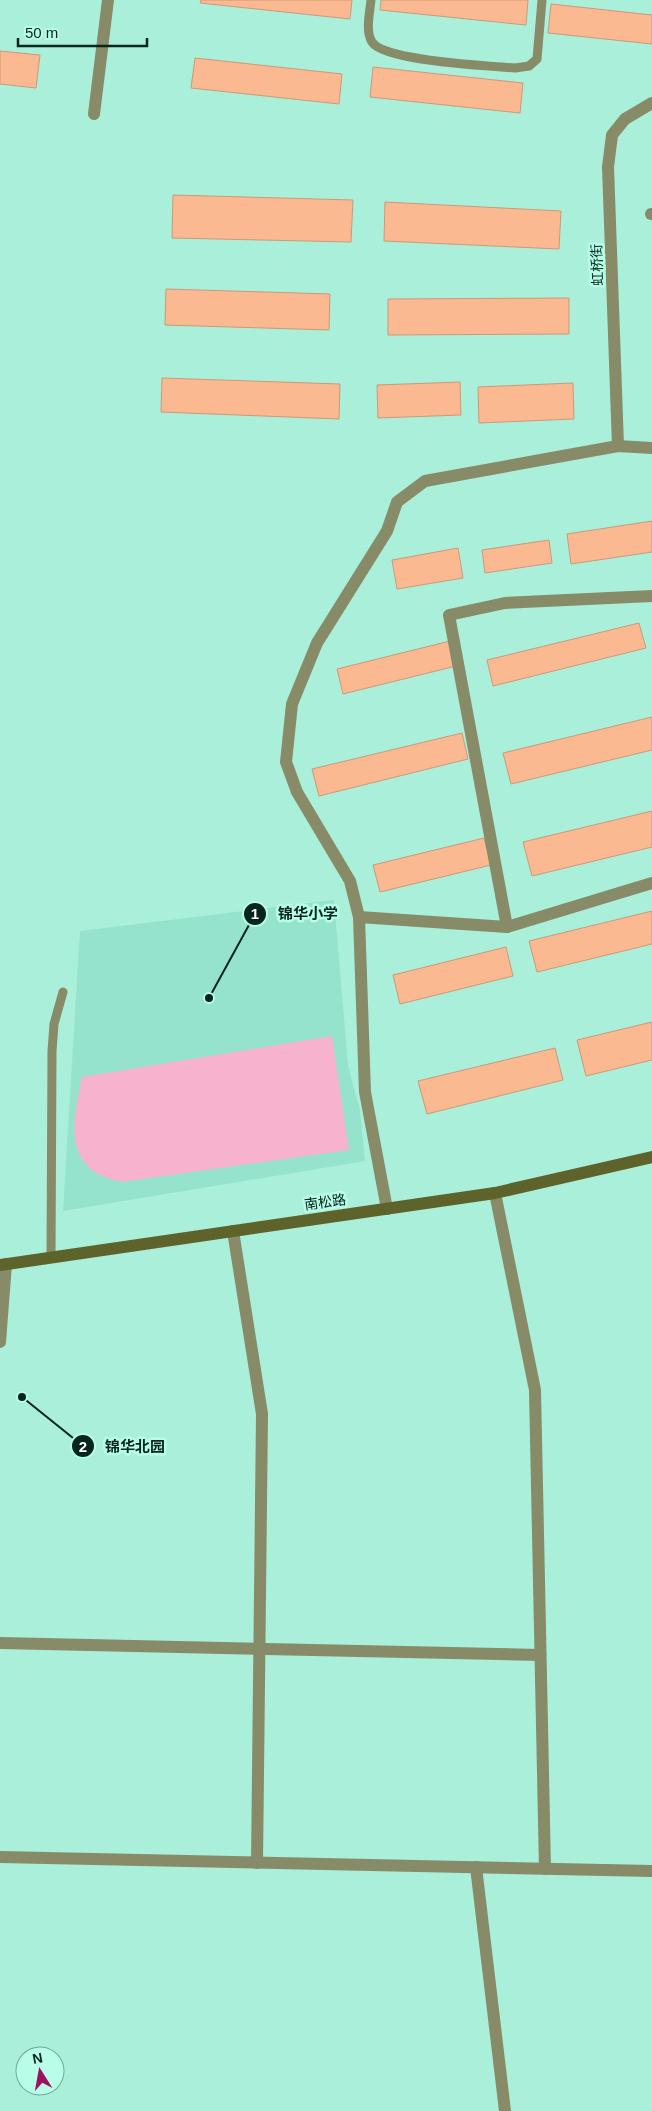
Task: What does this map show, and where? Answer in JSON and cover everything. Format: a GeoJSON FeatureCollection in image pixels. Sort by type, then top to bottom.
{"type":"FeatureCollection","features":[{"type":"Feature","properties":{"kind":"street"},"geometry":{"type":"LineString","coordinates":[[94,114],[108,0]]}},
{"type":"Feature","properties":{"kind":"street","name":"虹桥街"},"geometry":{"type":"LineString","coordinates":[[618,446],[608,167],[612,135],[625,119],[652,103]]}},
{"type":"Feature","properties":{"kind":"street"},"geometry":{"type":"LineString","coordinates":[[387,1209],[364,1092],[359,917],[350,881],[297,792],[286,762],[292,704],[316,643],[387,530],[397,502],[425,481],[618,446],[652,448]]}},
{"type":"Feature","properties":{"kind":"street"},"geometry":{"type":"LineString","coordinates":[[507,927],[449,615],[505,603],[652,596]]}},
{"type":"Feature","properties":{"kind":"street"},"geometry":{"type":"LineString","coordinates":[[359,917],[507,927],[652,882]]}},
{"type":"Feature","properties":{"kind":"street","name":"南松路"},"geometry":{"type":"LineString","coordinates":[[3,1265],[495,1193],[652,1157]]}},
{"type":"Feature","properties":{"kind":"street"},"geometry":{"type":"LineString","coordinates":[[495,1193],[535,1390],[545,1868]]}},
{"type":"Feature","properties":{"kind":"street"},"geometry":{"type":"LineString","coordinates":[[233,1231],[262,1414],[257,1863]]}},
{"type":"Feature","properties":{"kind":"street"},"geometry":{"type":"LineString","coordinates":[[0,1342],[3,1265]]}},
{"type":"Feature","properties":{"kind":"street"},"geometry":{"type":"LineString","coordinates":[[0,1643],[540,1655]]}},
{"type":"Feature","properties":{"kind":"street"},"geometry":{"type":"LineString","coordinates":[[0,1857],[652,1871]]}},
{"type":"Feature","properties":{"kind":"street"},"geometry":{"type":"LineString","coordinates":[[476,1867],[505,2111]]}},
{"type":"Feature","properties":{"kind":"lane"},"geometry":{"type":"LineString","coordinates":[[371,0],[368,26],[371,41],[379,50],[402,57],[515,68],[529,66],[537,59],[542,0]]}},
{"type":"Feature","properties":{"kind":"lane"},"geometry":{"type":"LineString","coordinates":[[52,1257],[52,1051],[54,1024],[63,992]]}},
{"type":"Feature","properties":{"kind":"shaded area"},"geometry":{"type":"Polygon","coordinates":[[[334,900],[348,1066],[360,1110],[365,1161],[63,1211],[80,931],[334,900]]]}},
{"type":"Feature","properties":{"kind":"shaded area"},"geometry":{"type":"Polygon","coordinates":[[[332,1036],[349,1150],[122,1182],[100,1175],[88,1166],[80,1155],[74,1130],[82,1077],[332,1036]]]}},
{"type":"Feature","properties":{"kind":"building"},"geometry":{"type":"Polygon","coordinates":[[[201,0],[352,0],[350,19],[200,3],[201,0]]]}},
{"type":"Feature","properties":{"kind":"building"},"geometry":{"type":"Polygon","coordinates":[[[381,0],[528,0],[526,25],[380,10],[381,0]]]}},
{"type":"Feature","properties":{"kind":"building"},"geometry":{"type":"Polygon","coordinates":[[[551,4],[652,15],[652,44],[548,33],[551,4]]]}},
{"type":"Feature","properties":{"kind":"building"},"geometry":{"type":"Polygon","coordinates":[[[0,51],[40,55],[36,88],[0,84],[0,51]]]}},
{"type":"Feature","properties":{"kind":"building"},"geometry":{"type":"Polygon","coordinates":[[[195,58],[342,74],[339,104],[191,88],[195,58]]]}},
{"type":"Feature","properties":{"kind":"building"},"geometry":{"type":"Polygon","coordinates":[[[373,67],[523,83],[520,113],[370,97],[373,67]]]}},
{"type":"Feature","properties":{"kind":"building"},"geometry":{"type":"Polygon","coordinates":[[[173,195],[353,200],[351,242],[172,238],[173,195]]]}},
{"type":"Feature","properties":{"kind":"building"},"geometry":{"type":"Polygon","coordinates":[[[385,202],[561,211],[559,249],[384,241],[385,202]]]}},
{"type":"Feature","properties":{"kind":"building"},"geometry":{"type":"Polygon","coordinates":[[[166,289],[330,294],[329,330],[165,325],[166,289]]]}},
{"type":"Feature","properties":{"kind":"building"},"geometry":{"type":"Polygon","coordinates":[[[569,298],[569,334],[388,335],[388,299],[569,298]]]}},
{"type":"Feature","properties":{"kind":"building"},"geometry":{"type":"Polygon","coordinates":[[[162,378],[340,384],[339,419],[161,412],[162,378]]]}},
{"type":"Feature","properties":{"kind":"building"},"geometry":{"type":"Polygon","coordinates":[[[460,382],[461,415],[378,418],[377,385],[460,382]]]}},
{"type":"Feature","properties":{"kind":"building"},"geometry":{"type":"Polygon","coordinates":[[[573,383],[574,419],[479,423],[478,387],[573,383]]]}},
{"type":"Feature","properties":{"kind":"building"},"geometry":{"type":"Polygon","coordinates":[[[652,521],[652,552],[571,564],[567,534],[652,521]]]}},
{"type":"Feature","properties":{"kind":"building"},"geometry":{"type":"Polygon","coordinates":[[[549,540],[552,563],[485,573],[482,550],[549,540]]]}},
{"type":"Feature","properties":{"kind":"building"},"geometry":{"type":"Polygon","coordinates":[[[458,548],[463,578],[397,589],[392,560],[458,548]]]}},
{"type":"Feature","properties":{"kind":"building"},"geometry":{"type":"Polygon","coordinates":[[[639,623],[646,648],[493,686],[487,660],[639,623]]]}},
{"type":"Feature","properties":{"kind":"building"},"geometry":{"type":"Polygon","coordinates":[[[450,641],[456,666],[343,694],[337,669],[450,641]]]}},
{"type":"Feature","properties":{"kind":"building"},"geometry":{"type":"Polygon","coordinates":[[[652,717],[652,750],[511,784],[503,753],[652,717]]]}},
{"type":"Feature","properties":{"kind":"building"},"geometry":{"type":"Polygon","coordinates":[[[462,733],[468,759],[319,796],[312,769],[462,733]]]}},
{"type":"Feature","properties":{"kind":"building"},"geometry":{"type":"Polygon","coordinates":[[[652,811],[652,847],[532,876],[523,842],[652,811]]]}},
{"type":"Feature","properties":{"kind":"building"},"geometry":{"type":"Polygon","coordinates":[[[484,838],[491,865],[380,892],[373,865],[484,838]]]}},
{"type":"Feature","properties":{"kind":"building"},"geometry":{"type":"Polygon","coordinates":[[[652,911],[652,944],[537,972],[529,941],[652,911]]]}},
{"type":"Feature","properties":{"kind":"building"},"geometry":{"type":"Polygon","coordinates":[[[506,947],[513,976],[400,1004],[393,975],[506,947]]]}},
{"type":"Feature","properties":{"kind":"building"},"geometry":{"type":"Polygon","coordinates":[[[652,1022],[652,1060],[586,1076],[577,1040],[652,1022]]]}},
{"type":"Feature","properties":{"kind":"building"},"geometry":{"type":"Polygon","coordinates":[[[555,1048],[563,1080],[427,1114],[418,1081],[555,1048]]]}},
{"type":"Feature","properties":{"kind":"place","name":"锦华小学"},"geometry":{"type":"Point","coordinates":[209,998]}},
{"type":"Feature","properties":{"kind":"place","name":"锦华北园"},"geometry":{"type":"Point","coordinates":[22,1397]}}]}
